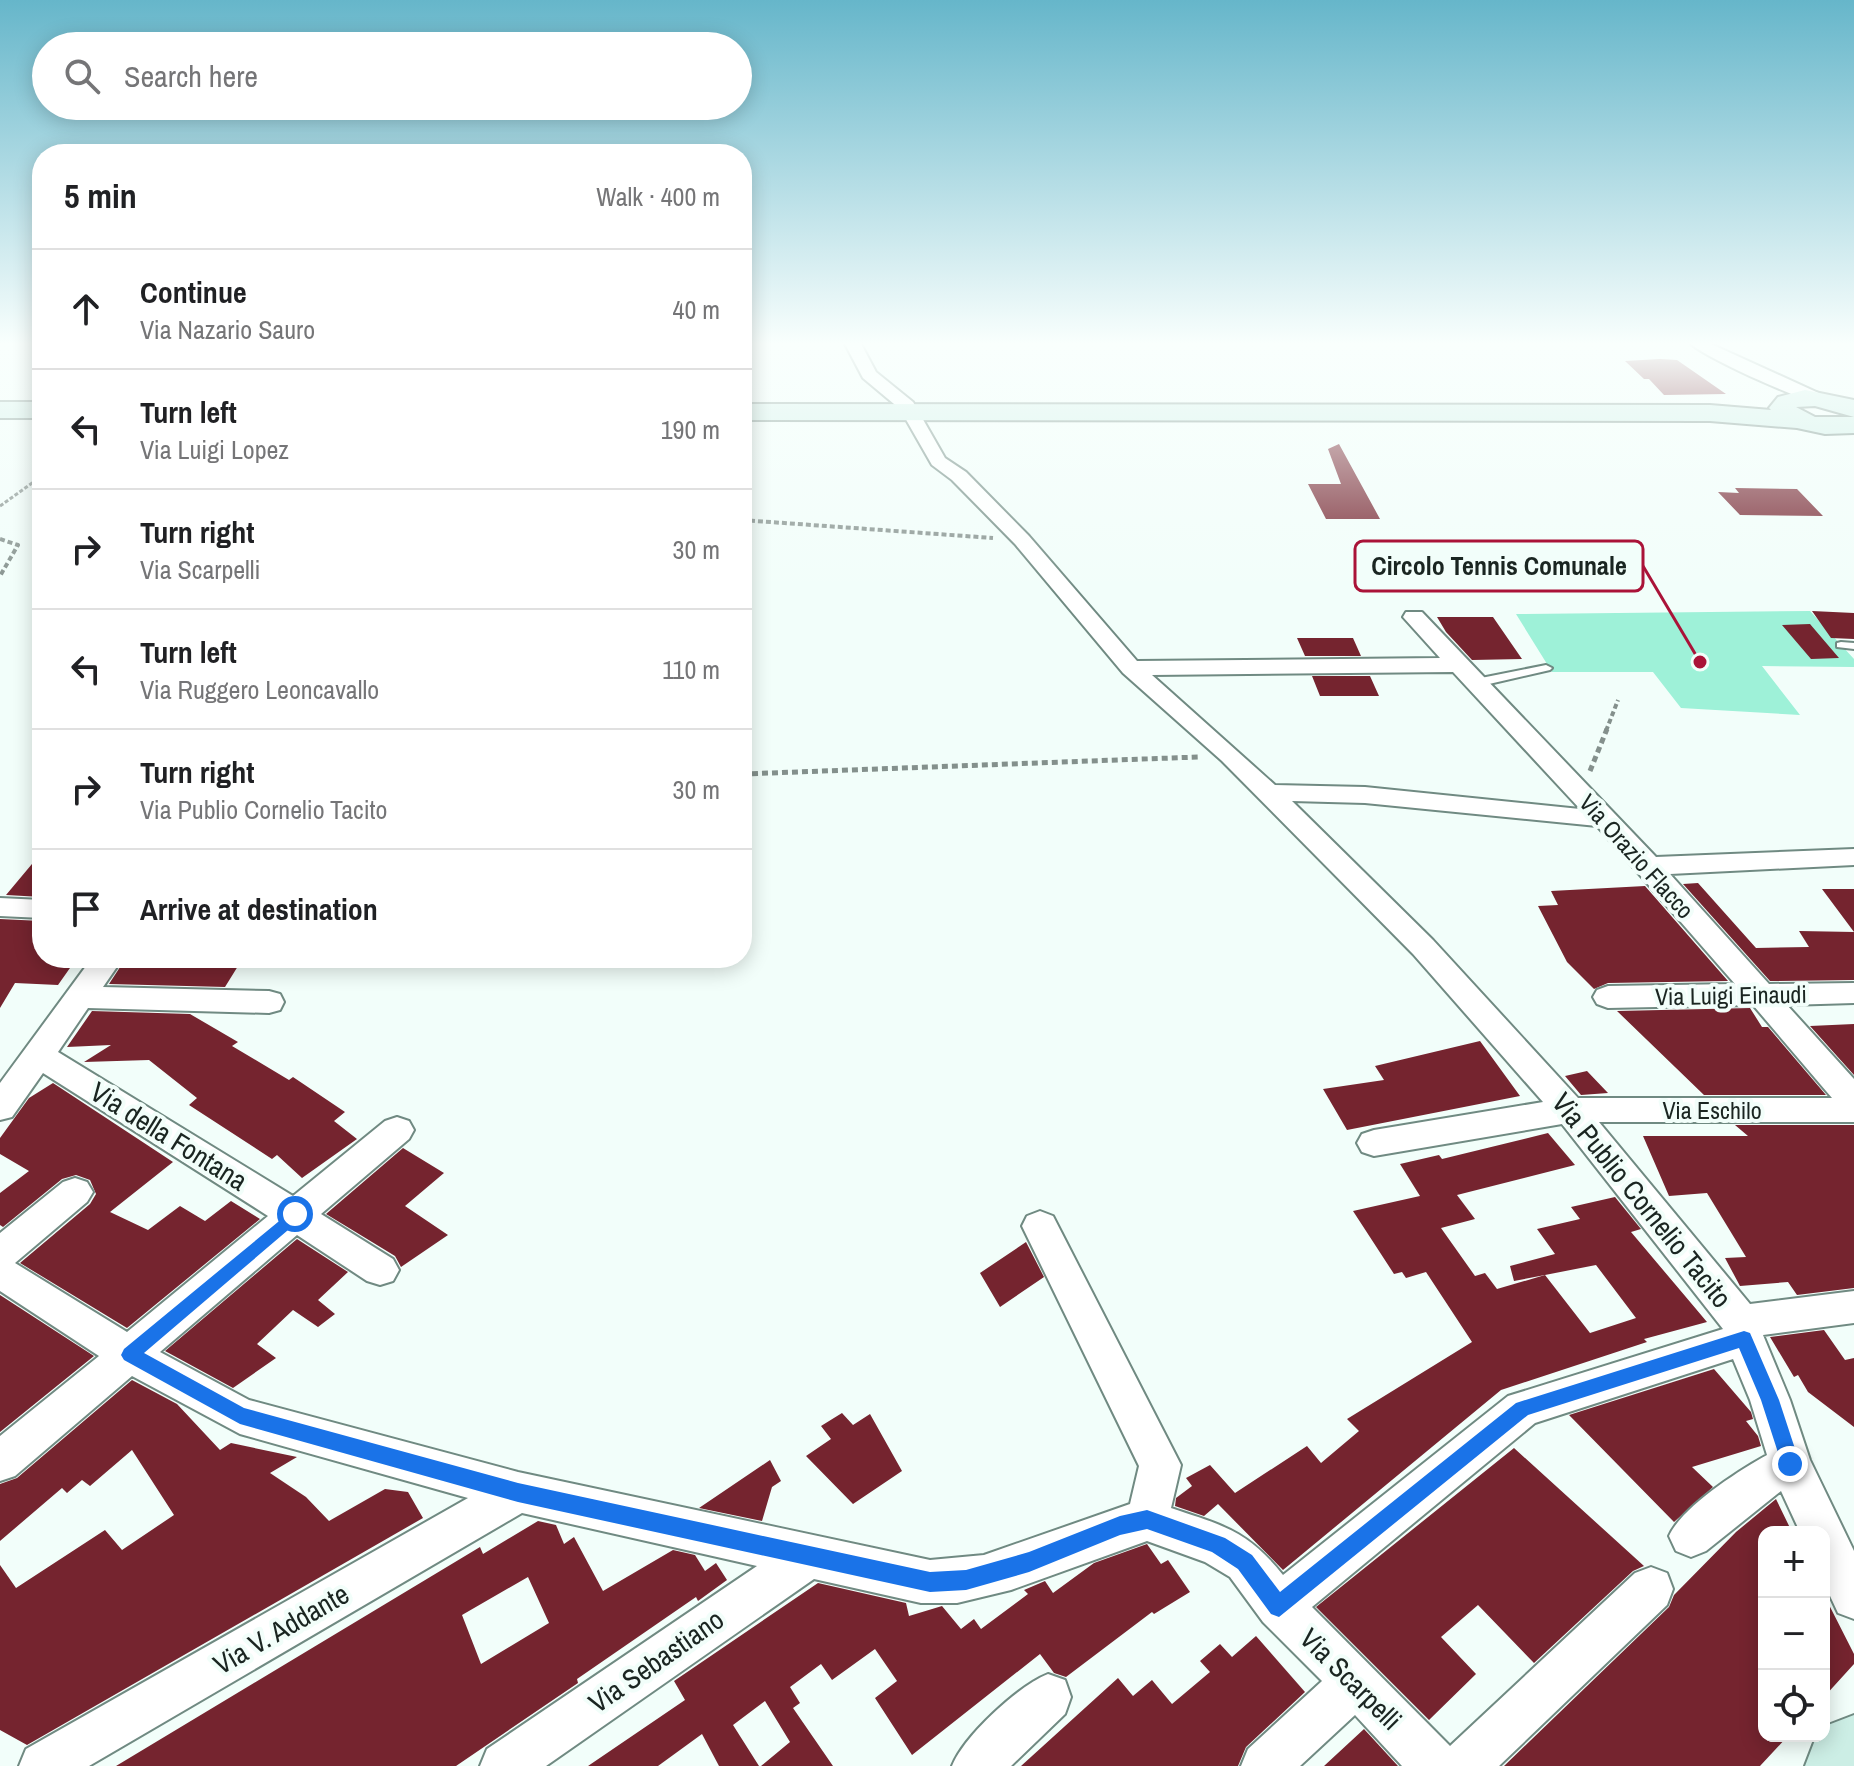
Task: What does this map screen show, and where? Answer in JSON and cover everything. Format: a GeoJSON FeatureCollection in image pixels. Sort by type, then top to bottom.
{"type":"FeatureCollection","features":[{"type":"Feature","properties":{"kind":"main road"},"geometry":{"type":"LineString","coordinates":[[1841,1766],[1854,1751]]}},
{"type":"Feature","properties":{"kind":"street","name":"Via Publio Cornelio Tacito"},"geometry":{"type":"LineString","coordinates":[[919,426],[938,461],[959,476],[1022,540],[1131,668],[1231,756],[1423,947],[1570,1110],[1742,1330],[1770,1400],[1790,1464],[1819,1526]]}},
{"type":"Feature","properties":{"kind":"street","name":"Via Orazio Flacco"},"geometry":{"type":"LineString","coordinates":[[1414,617],[1649,866],[1854,1101]]}},
{"type":"Feature","properties":{"kind":"street"},"geometry":{"type":"LineString","coordinates":[[1131,668],[1467,674]]}},
{"type":"Feature","properties":{"kind":"street"},"geometry":{"type":"LineString","coordinates":[[1268,793],[1365,795],[1605,819]]}},
{"type":"Feature","properties":{"kind":"street"},"geometry":{"type":"LineString","coordinates":[[1649,866],[1854,857]]}},
{"type":"Feature","properties":{"kind":"street"},"geometry":{"type":"LineString","coordinates":[[0,907],[32,909]]}},
{"type":"Feature","properties":{"kind":"street"},"geometry":{"type":"LineString","coordinates":[[0,1108],[101,968]]}},
{"type":"Feature","properties":{"kind":"street","name":"Via Luigi Einaudi"},"geometry":{"type":"LineString","coordinates":[[1608,997],[1854,993]]}},
{"type":"Feature","properties":{"kind":"street"},"geometry":{"type":"LineString","coordinates":[[80,997],[269,1002]]}},
{"type":"Feature","properties":{"kind":"street","name":"Via della Fontana"},"geometry":{"type":"LineString","coordinates":[[38,1055],[380,1270]]}},
{"type":"Feature","properties":{"kind":"street","name":"Via Eschilo"},"geometry":{"type":"LineString","coordinates":[[1374,1143],[1570,1110],[1854,1110]]}},
{"type":"Feature","properties":{"kind":"street"},"geometry":{"type":"LineString","coordinates":[[0,1462],[397,1130]]}},
{"type":"Feature","properties":{"kind":"street"},"geometry":{"type":"LineString","coordinates":[[0,1254],[75,1192]]}},
{"type":"Feature","properties":{"kind":"street"},"geometry":{"type":"LineString","coordinates":[[0,1272],[130,1355],[240,1416],[518,1492],[930,1582],[966,1580],[1029,1562],[1120,1526],[1147,1520],[1150,1502],[1160,1481],[1160,1465],[1040,1226]]}},
{"type":"Feature","properties":{"kind":"street"},"geometry":{"type":"LineString","coordinates":[[1279,1606],[1522,1409],[1742,1330],[1854,1307]]}},
{"type":"Feature","properties":{"kind":"street"},"geometry":{"type":"LineString","coordinates":[[1691,1536],[1763,1479],[1790,1464]]}},
{"type":"Feature","properties":{"kind":"street","name":"Via V. Addante"},"geometry":{"type":"LineString","coordinates":[[43,1766],[518,1492]]}},
{"type":"Feature","properties":{"kind":"street","name":"Via Scarpelli"},"geometry":{"type":"LineString","coordinates":[[1147,1520],[1218,1545],[1245,1562],[1279,1606],[1435,1766]]}},
{"type":"Feature","properties":{"kind":"street","name":"Via Publio Cornelio Tacito"},"geometry":{"type":"LineString","coordinates":[[1830,1548],[1854,1597]]}},
{"type":"Feature","properties":{"kind":"street","name":"Via Sebastiano"},"geometry":{"type":"LineString","coordinates":[[504,1766],[809,1556]]}},
{"type":"Feature","properties":{"kind":"street"},"geometry":{"type":"LineString","coordinates":[[1464,1766],[1651,1589]]}},
{"type":"Feature","properties":{"kind":"street"},"geometry":{"type":"LineString","coordinates":[[1265,1766],[1356,1682]]}},
{"type":"Feature","properties":{"kind":"street"},"geometry":{"type":"LineString","coordinates":[[976,1766],[1048,1697]]}},
{"type":"Feature","properties":{"kind":"lane"},"geometry":{"type":"LineString","coordinates":[[1467,674],[1546,668]]}},
{"type":"Feature","properties":{"kind":"path"},"geometry":{"type":"LineString","coordinates":[[0,506],[32,483]]}},
{"type":"Feature","properties":{"kind":"path"},"geometry":{"type":"LineString","coordinates":[[752,521],[1022,540]]}},
{"type":"Feature","properties":{"kind":"path"},"geometry":{"type":"LineString","coordinates":[[0,539],[18,545],[0,576]]}},
{"type":"Feature","properties":{"kind":"path"},"geometry":{"type":"LineString","coordinates":[[1581,794],[1618,700]]}},
{"type":"Feature","properties":{"kind":"path"},"geometry":{"type":"LineString","coordinates":[[752,774],[1231,756]]}},
{"type":"Feature","properties":{"kind":"green space"},"geometry":{"type":"Polygon","coordinates":[[[1810,611],[1854,659],[1854,667],[1762,666],[1800,715],[1681,708],[1653,672],[1552,672],[1516,614],[1810,611]]]}},
{"type":"Feature","properties":{"kind":"building"},"geometry":{"type":"Polygon","coordinates":[[[1339,444],[1380,519],[1326,519],[1308,484],[1341,484],[1328,449],[1339,444]]]}},
{"type":"Feature","properties":{"kind":"building"},"geometry":{"type":"Polygon","coordinates":[[[1735,488],[1797,489],[1823,516],[1740,515],[1718,492],[1739,493],[1735,488]]]}},
{"type":"Feature","properties":{"kind":"building"},"geometry":{"type":"Polygon","coordinates":[[[1812,611],[1854,613],[1854,639],[1831,638],[1812,611]]]}},
{"type":"Feature","properties":{"kind":"building"},"geometry":{"type":"Polygon","coordinates":[[[1437,617],[1493,617],[1522,659],[1472,660],[1446,632],[1437,617]]]}},
{"type":"Feature","properties":{"kind":"building"},"geometry":{"type":"Polygon","coordinates":[[[1810,624],[1839,658],[1811,659],[1782,625],[1810,624]]]}},
{"type":"Feature","properties":{"kind":"building"},"geometry":{"type":"Polygon","coordinates":[[[1297,638],[1353,638],[1361,656],[1305,656],[1297,638]]]}},
{"type":"Feature","properties":{"kind":"building"},"geometry":{"type":"Polygon","coordinates":[[[1312,676],[1370,676],[1379,696],[1320,696],[1312,676]]]}},
{"type":"Feature","properties":{"kind":"building"},"geometry":{"type":"Polygon","coordinates":[[[32,864],[32,896],[6,895],[32,864]]]}},
{"type":"Feature","properties":{"kind":"building"},"geometry":{"type":"Polygon","coordinates":[[[1698,883],[1756,948],[1809,947],[1799,931],[1854,932],[1854,980],[1770,981],[1683,884],[1698,883]]]}},
{"type":"Feature","properties":{"kind":"building"},"geometry":{"type":"Polygon","coordinates":[[[1645,886],[1728,981],[1608,983],[1594,989],[1567,962],[1538,906],[1558,905],[1551,891],[1645,886]]]}},
{"type":"Feature","properties":{"kind":"building"},"geometry":{"type":"Polygon","coordinates":[[[1822,889],[1854,889],[1854,932],[1822,889]]]}},
{"type":"Feature","properties":{"kind":"building"},"geometry":{"type":"Polygon","coordinates":[[[0,919],[32,921],[32,968],[70,968],[58,985],[15,983],[0,1008],[0,919]]]}},
{"type":"Feature","properties":{"kind":"building"},"geometry":{"type":"Polygon","coordinates":[[[119,968],[237,968],[225,987],[109,984],[119,968]]]}},
{"type":"Feature","properties":{"kind":"building"},"geometry":{"type":"Polygon","coordinates":[[[1750,1008],[1762,1027],[1768,1027],[1826,1095],[1704,1095],[1617,1011],[1750,1008]]]}},
{"type":"Feature","properties":{"kind":"building"},"geometry":{"type":"Polygon","coordinates":[[[92,1011],[190,1014],[238,1042],[232,1046],[289,1080],[293,1077],[345,1112],[334,1121],[357,1139],[302,1178],[277,1155],[272,1159],[189,1105],[197,1098],[149,1060],[84,1062],[111,1045],[67,1047],[92,1011]]]}},
{"type":"Feature","properties":{"kind":"building"},"geometry":{"type":"Polygon","coordinates":[[[1854,1024],[1854,1075],[1810,1026],[1854,1024]]]}},
{"type":"Feature","properties":{"kind":"building"},"geometry":{"type":"Polygon","coordinates":[[[1480,1041],[1520,1096],[1347,1130],[1323,1089],[1384,1080],[1375,1066],[1480,1041]]]}},
{"type":"Feature","properties":{"kind":"building"},"geometry":{"type":"Polygon","coordinates":[[[1587,1071],[1608,1093],[1581,1095],[1565,1076],[1587,1071]]]}},
{"type":"Feature","properties":{"kind":"building"},"geometry":{"type":"Polygon","coordinates":[[[53,1083],[173,1162],[110,1212],[148,1230],[180,1206],[205,1221],[231,1201],[260,1219],[127,1328],[20,1263],[90,1204],[96,1194],[90,1180],[76,1175],[62,1179],[3,1227],[0,1225],[0,1193],[29,1171],[0,1154],[0,1138],[29,1098],[53,1083]]]}},
{"type":"Feature","properties":{"kind":"building"},"geometry":{"type":"Polygon","coordinates":[[[1735,1125],[1854,1125],[1854,1288],[1797,1295],[1788,1282],[1740,1286],[1725,1258],[1746,1257],[1707,1193],[1669,1196],[1643,1136],[1748,1136],[1735,1125]]]}},
{"type":"Feature","properties":{"kind":"building"},"geometry":{"type":"Polygon","coordinates":[[[1548,1133],[1575,1165],[1457,1195],[1475,1219],[1441,1228],[1475,1276],[1485,1273],[1497,1289],[1545,1275],[1514,1281],[1510,1266],[1555,1254],[1537,1229],[1580,1219],[1571,1207],[1615,1197],[1641,1229],[1631,1232],[1707,1322],[1644,1339],[1647,1342],[1501,1390],[1283,1570],[1218,1504],[1204,1516],[1175,1506],[1176,1498],[1192,1486],[1186,1478],[1210,1465],[1235,1493],[1307,1446],[1321,1463],[1359,1431],[1347,1419],[1472,1342],[1426,1272],[1406,1278],[1402,1272],[1394,1274],[1353,1211],[1420,1196],[1400,1164],[1439,1155],[1442,1159],[1548,1133]],[[1596,1265],[1545,1275],[1590,1333],[1636,1318],[1596,1265]]]}},
{"type":"Feature","properties":{"kind":"building"},"geometry":{"type":"Polygon","coordinates":[[[403,1148],[444,1173],[405,1206],[448,1235],[401,1267],[395,1256],[326,1214],[403,1148]]]}},
{"type":"Feature","properties":{"kind":"building"},"geometry":{"type":"Polygon","coordinates":[[[297,1239],[348,1272],[318,1300],[335,1314],[318,1327],[293,1310],[257,1344],[276,1358],[233,1388],[165,1351],[297,1239]]]}},
{"type":"Feature","properties":{"kind":"building"},"geometry":{"type":"Polygon","coordinates":[[[1026,1242],[1044,1277],[1000,1307],[980,1273],[1026,1242]]]}},
{"type":"Feature","properties":{"kind":"building"},"geometry":{"type":"Polygon","coordinates":[[[0,1295],[94,1356],[0,1432],[0,1295]]]}},
{"type":"Feature","properties":{"kind":"building"},"geometry":{"type":"Polygon","coordinates":[[[1824,1330],[1845,1360],[1854,1358],[1854,1427],[1808,1392],[1798,1375],[1794,1377],[1770,1337],[1824,1330]]]}},
{"type":"Feature","properties":{"kind":"building"},"geometry":{"type":"Polygon","coordinates":[[[1714,1369],[1751,1412],[1753,1419],[1746,1421],[1758,1436],[1761,1446],[1692,1467],[1713,1487],[1674,1522],[1569,1415],[1714,1369]]]}},
{"type":"Feature","properties":{"kind":"building"},"geometry":{"type":"Polygon","coordinates":[[[132,1380],[177,1404],[220,1450],[231,1443],[297,1457],[270,1473],[306,1497],[329,1521],[385,1489],[408,1492],[423,1518],[27,1745],[0,1730],[0,1565],[16,1588],[105,1530],[122,1550],[174,1515],[132,1450],[90,1486],[82,1480],[67,1493],[62,1488],[0,1541],[0,1484],[17,1478],[132,1380]]]}},
{"type":"Feature","properties":{"kind":"building"},"geometry":{"type":"Polygon","coordinates":[[[842,1413],[853,1425],[870,1414],[902,1471],[853,1504],[806,1456],[831,1439],[821,1426],[842,1413]]]}},
{"type":"Feature","properties":{"kind":"building"},"geometry":{"type":"Polygon","coordinates":[[[1514,1448],[1644,1566],[1633,1571],[1534,1663],[1478,1605],[1441,1637],[1476,1674],[1429,1720],[1316,1607],[1514,1448]]]}},
{"type":"Feature","properties":{"kind":"building"},"geometry":{"type":"Polygon","coordinates":[[[770,1460],[781,1481],[772,1487],[762,1521],[699,1508],[770,1460]]]}},
{"type":"Feature","properties":{"kind":"building"},"geometry":{"type":"Polygon","coordinates":[[[1776,1499],[1789,1526],[1758,1526],[1758,1742],[1782,1742],[1760,1766],[1504,1766],[1669,1607],[1674,1595],[1736,1532],[1776,1499]]]}},
{"type":"Feature","properties":{"kind":"building"},"geometry":{"type":"Polygon","coordinates":[[[538,1521],[556,1525],[564,1544],[574,1537],[603,1591],[673,1550],[695,1555],[705,1571],[716,1563],[727,1580],[698,1601],[696,1597],[456,1766],[116,1766],[480,1547],[483,1554],[538,1521]],[[528,1577],[462,1615],[481,1664],[549,1623],[528,1577]]]}},
{"type":"Feature","properties":{"kind":"building"},"geometry":{"type":"Polygon","coordinates":[[[1147,1544],[1161,1564],[1168,1560],[1190,1592],[1154,1614],[1152,1612],[1066,1677],[1054,1673],[1040,1654],[912,1755],[875,1698],[897,1681],[875,1649],[832,1680],[821,1664],[790,1687],[800,1703],[793,1708],[833,1766],[761,1766],[790,1742],[765,1701],[733,1725],[759,1766],[719,1766],[702,1734],[658,1766],[588,1766],[685,1700],[674,1681],[818,1583],[906,1603],[909,1616],[942,1606],[961,1629],[974,1619],[981,1629],[1028,1594],[1024,1590],[1045,1581],[1053,1593],[1094,1563],[1147,1544]]]}},
{"type":"Feature","properties":{"kind":"building"},"geometry":{"type":"Polygon","coordinates":[[[1830,1607],[1854,1654],[1854,1664],[1830,1690],[1830,1607]]]}},
{"type":"Feature","properties":{"kind":"building"},"geometry":{"type":"Polygon","coordinates":[[[1256,1636],[1305,1692],[1246,1747],[1238,1766],[1021,1766],[1118,1678],[1133,1696],[1152,1680],[1172,1704],[1210,1672],[1200,1661],[1220,1644],[1232,1657],[1256,1636]]]}},
{"type":"Feature","properties":{"kind":"building"},"geometry":{"type":"Polygon","coordinates":[[[1364,1729],[1398,1766],[1324,1766],[1364,1729]]]}},
{"type":"Feature","properties":{"kind":"place","name":"Circolo Tennis Comunale"},"geometry":{"type":"Point","coordinates":[1700,662]}},
{"type":"Feature","properties":{"kind":"route"},"geometry":{"type":"LineString","coordinates":[[295,1214],[130,1355],[240,1416],[518,1492],[930,1582],[966,1580],[1029,1562],[1120,1526],[1147,1520],[1218,1545],[1245,1562],[1279,1606],[1522,1409],[1744,1339],[1770,1400],[1790,1464]]}}]}
